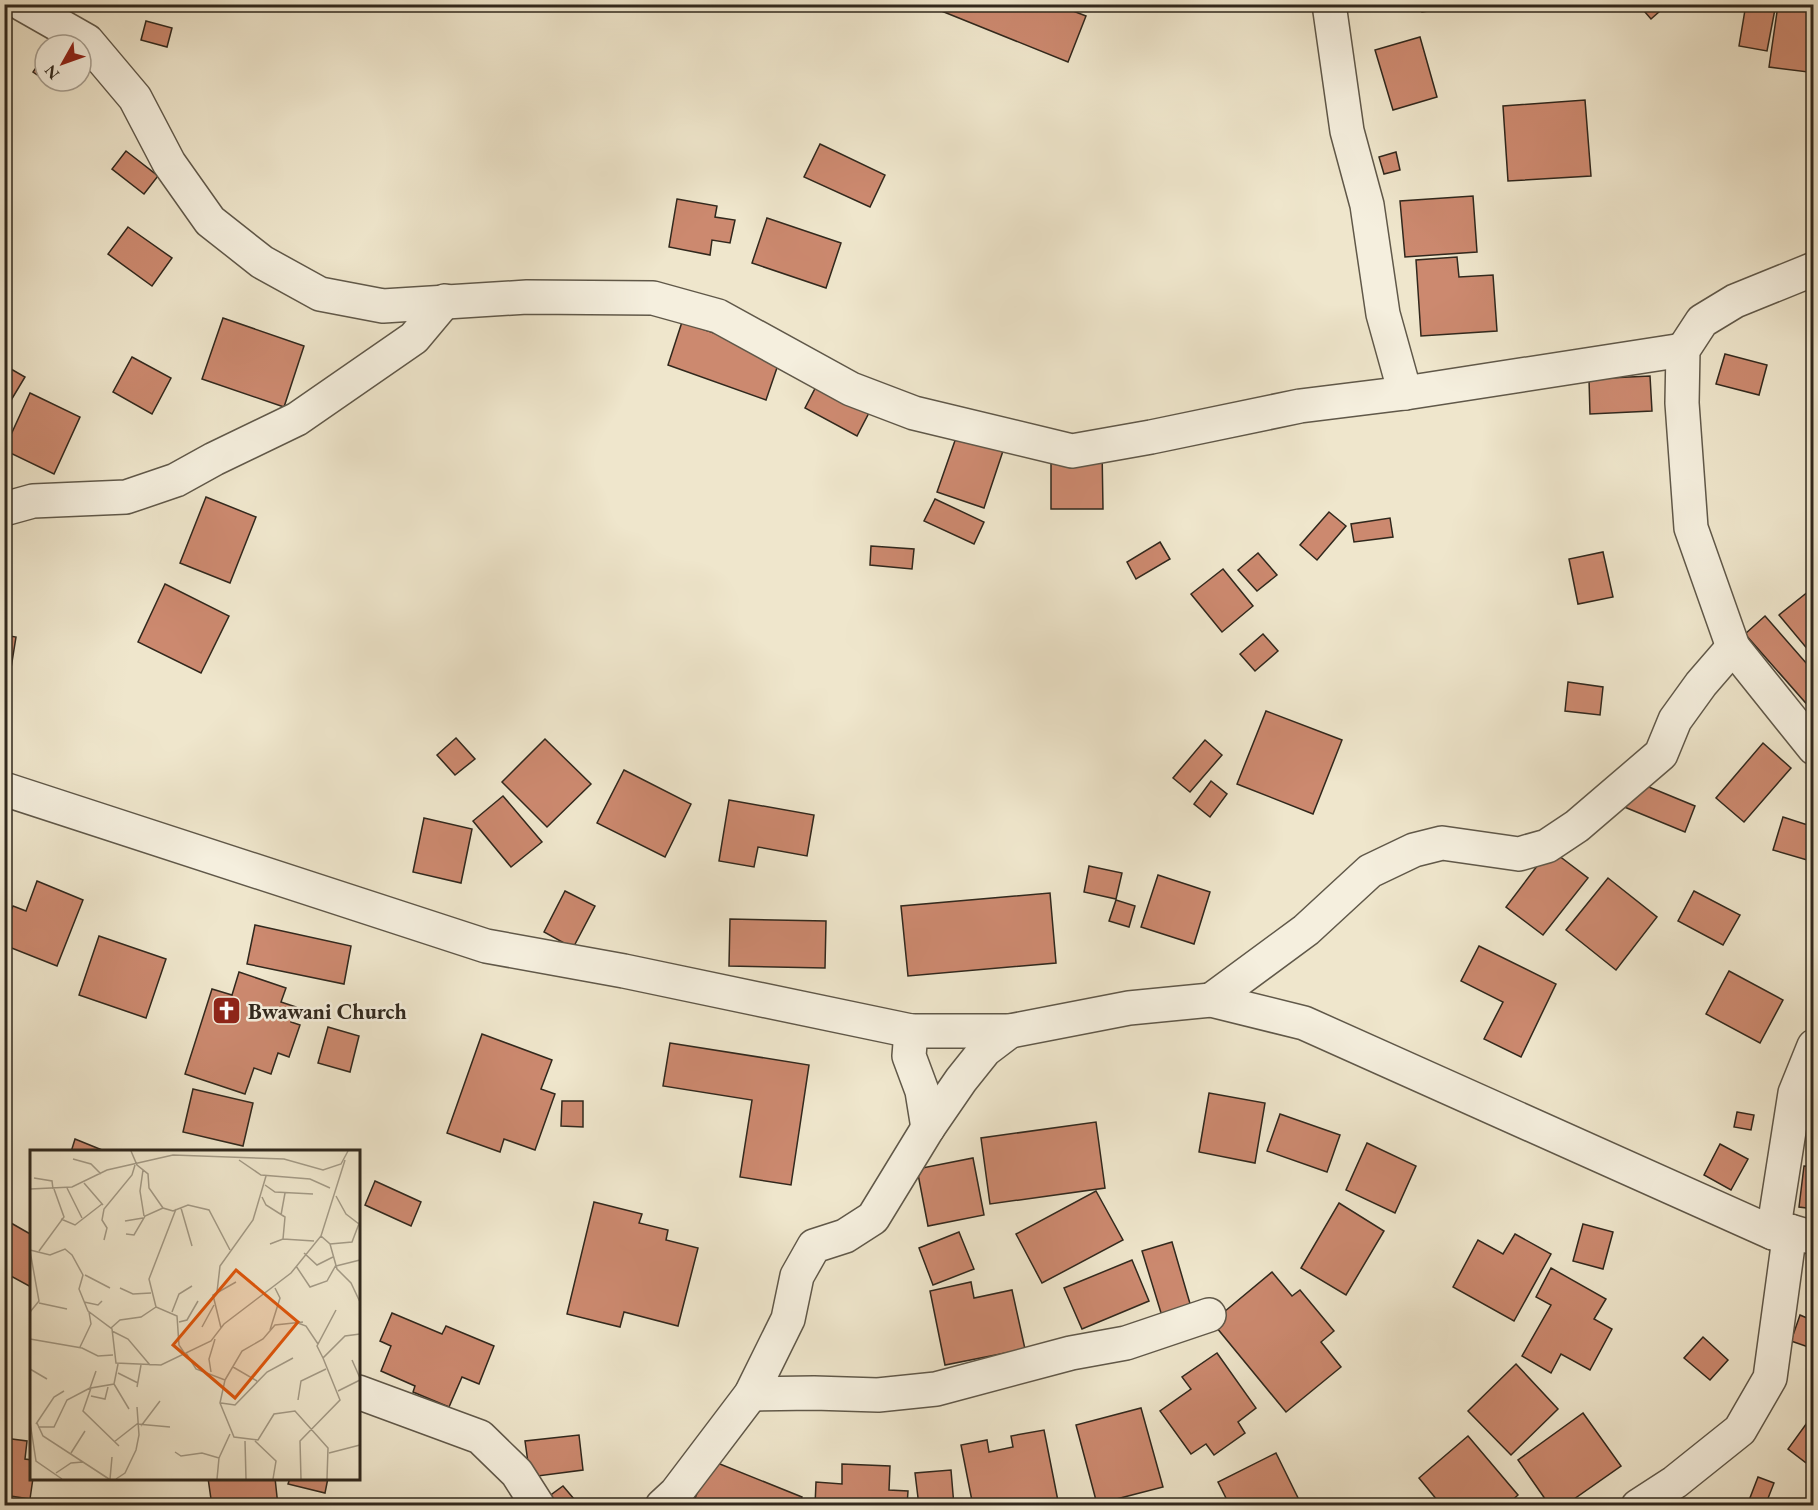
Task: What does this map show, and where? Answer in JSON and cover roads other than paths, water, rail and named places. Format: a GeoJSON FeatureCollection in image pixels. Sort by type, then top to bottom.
{"type":"FeatureCollection","features":[{"type":"Feature","properties":{"kind":"street"},"geometry":{"type":"LineString","coordinates":[[22,4],[87,41],[135,98],[169,163],[210,221],[261,262],[320,294],[383,306],[527,297],[653,298],[718,315],[851,389],[914,413],[1072,451],[1300,406],[1405,393],[1683,350]]}},
{"type":"Feature","properties":{"kind":"street"},"geometry":{"type":"LineString","coordinates":[[1329,4],[1347,131],[1366,205],[1383,314],[1405,393]]}},
{"type":"Feature","properties":{"kind":"street"},"geometry":{"type":"LineString","coordinates":[[1814,269],[1735,301],[1702,321],[1683,350],[1682,403],[1691,528],[1733,647],[1814,748]]}},
{"type":"Feature","properties":{"kind":"street"},"geometry":{"type":"LineString","coordinates":[[4,509],[33,501],[126,497],[176,480],[297,419],[414,338],[445,301]]}},
{"type":"Feature","properties":{"kind":"street"},"geometry":{"type":"LineString","coordinates":[[1211,1000],[1306,930],[1370,871],[1414,850],[1442,843],[1519,854],[1547,846],[1567,833],[1661,754],[1675,720],[1701,684],[1733,647]]}},
{"type":"Feature","properties":{"kind":"street"},"geometry":{"type":"LineString","coordinates":[[4,789],[486,946],[624,971],[911,1031],[1010,1031],[1130,1008],[1211,1000],[1304,1023],[1792,1234]]}},
{"type":"Feature","properties":{"kind":"street"},"geometry":{"type":"LineString","coordinates":[[911,1031],[909,1056],[922,1091],[928,1128]]}},
{"type":"Feature","properties":{"kind":"street"},"geometry":{"type":"LineString","coordinates":[[662,1506],[676,1493],[751,1394],[788,1319],[797,1276],[814,1246],[845,1236],[873,1218],[928,1128],[961,1080],[986,1050],[1010,1031]]}},
{"type":"Feature","properties":{"kind":"street"},"geometry":{"type":"LineString","coordinates":[[1638,1506],[1676,1482],[1740,1430],[1770,1378],[1792,1234],[1795,1093],[1814,1046]]}},
{"type":"Feature","properties":{"kind":"street"},"geometry":{"type":"LineString","coordinates":[[751,1394],[878,1395],[936,1389],[1071,1353],[1126,1343],[1209,1315]]}},
{"type":"Feature","properties":{"kind":"street"},"geometry":{"type":"LineString","coordinates":[[360,1393],[480,1437],[517,1473],[538,1506]]}},
{"type":"Feature","properties":{"kind":"place","name":"Bwawani Church"},"geometry":{"type":"Point","coordinates":[227,1011]}}]}
